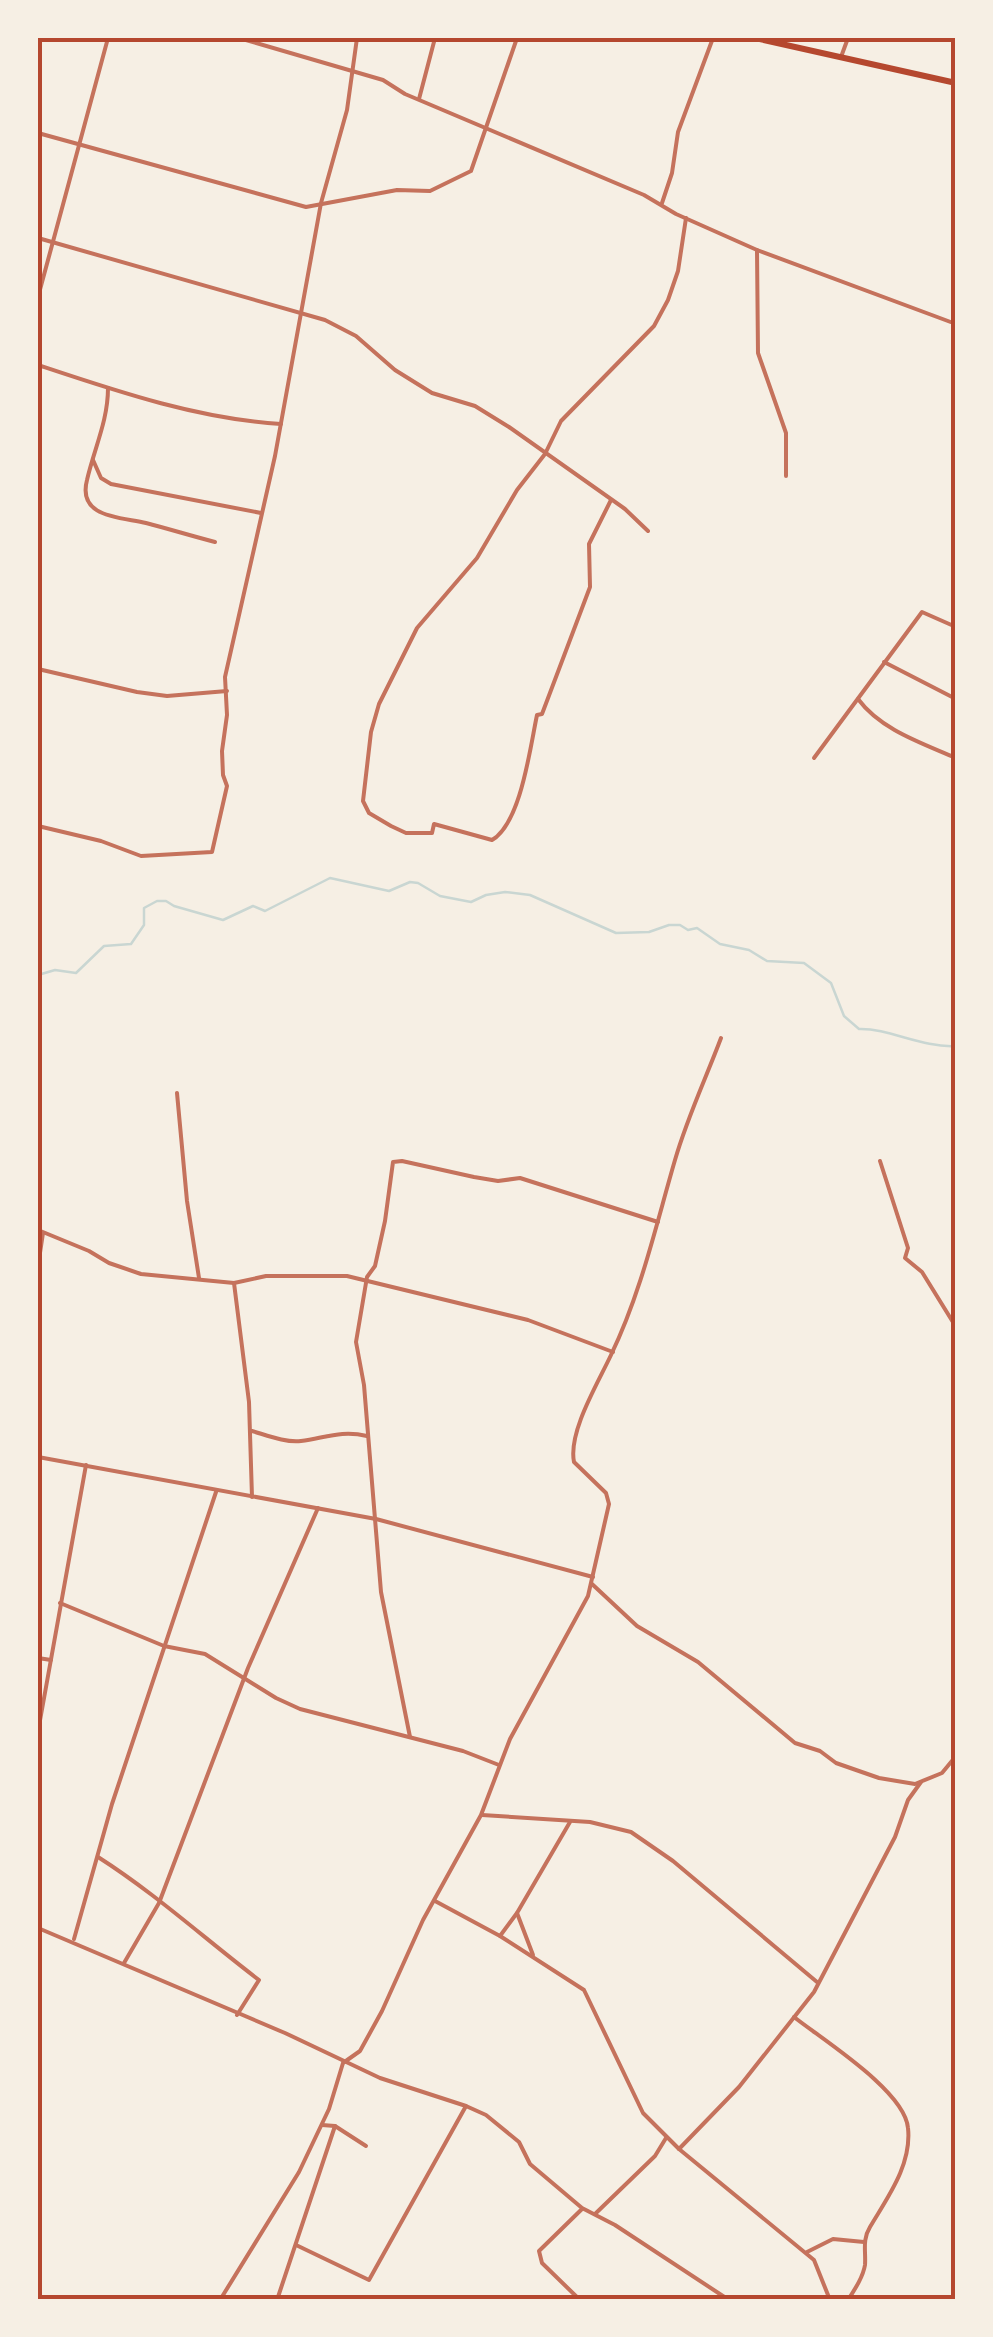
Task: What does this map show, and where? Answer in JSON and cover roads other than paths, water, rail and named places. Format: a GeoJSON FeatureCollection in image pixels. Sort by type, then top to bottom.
{"type":"FeatureCollection","features":[{"type":"Feature","properties":{"kind":"main road"},"geometry":{"type":"LineString","coordinates":[[755,38],[956,83]]}},
{"type":"Feature","properties":{"kind":"street"},"geometry":{"type":"LineString","coordinates":[[38,296],[108,38]]}},
{"type":"Feature","properties":{"kind":"street"},"geometry":{"type":"LineString","coordinates":[[239,38],[382,80],[662,203],[757,250],[956,324]]}},
{"type":"Feature","properties":{"kind":"street"},"geometry":{"type":"LineString","coordinates":[[38,826],[141,856],[212,852],[227,786],[222,751],[225,677],[281,424],[321,203],[347,110],[357,38]]}},
{"type":"Feature","properties":{"kind":"street"},"geometry":{"type":"LineString","coordinates":[[420,99],[435,38]]}},
{"type":"Feature","properties":{"kind":"street"},"geometry":{"type":"LineString","coordinates":[[38,133],[306,207],[397,190],[430,191],[471,171],[517,38]]}},
{"type":"Feature","properties":{"kind":"street"},"geometry":{"type":"LineString","coordinates":[[662,203],[672,173],[678,132],[713,38]]}},
{"type":"Feature","properties":{"kind":"street"},"geometry":{"type":"LineString","coordinates":[[841,57],[848,38]]}},
{"type":"Feature","properties":{"kind":"street"},"geometry":{"type":"LineString","coordinates":[[611,500],[589,544],[590,588],[542,714],[537,715],[514,809],[501,835],[492,840],[434,824],[432,833],[406,833],[368,813],[362,784],[378,704],[417,628],[477,558],[517,490],[546,454],[562,421],[654,326],[678,271],[686,218]]}},
{"type":"Feature","properties":{"kind":"street"},"geometry":{"type":"LineString","coordinates":[[38,238],[326,320],[356,336],[395,370],[432,394],[475,406],[611,500],[648,532]]}},
{"type":"Feature","properties":{"kind":"street"},"geometry":{"type":"LineString","coordinates":[[757,250],[758,353],[786,433],[786,476]]}},
{"type":"Feature","properties":{"kind":"street"},"geometry":{"type":"LineString","coordinates":[[38,365],[108,388],[248,422],[281,424]]}},
{"type":"Feature","properties":{"kind":"street"},"geometry":{"type":"LineString","coordinates":[[108,388],[108,404],[84,490],[90,506],[108,518],[140,522],[215,542]]}},
{"type":"Feature","properties":{"kind":"street"},"geometry":{"type":"LineString","coordinates":[[93,460],[102,478],[111,484],[260,513]]}},
{"type":"Feature","properties":{"kind":"street"},"geometry":{"type":"LineString","coordinates":[[814,758],[922,612],[956,628]]}},
{"type":"Feature","properties":{"kind":"street"},"geometry":{"type":"LineString","coordinates":[[884,662],[956,699]]}},
{"type":"Feature","properties":{"kind":"street"},"geometry":{"type":"LineString","coordinates":[[38,669],[167,696],[227,691]]}},
{"type":"Feature","properties":{"kind":"street"},"geometry":{"type":"LineString","coordinates":[[858,699],[878,720],[956,758]]}},
{"type":"Feature","properties":{"kind":"street"},"geometry":{"type":"LineString","coordinates":[[220,2300],[299,2172],[322,2125],[344,2063],[360,2051],[382,2010],[423,1920],[481,1815],[499,1765],[588,1596],[609,1504],[606,1494],[574,1462],[572,1454],[583,1415],[613,1352],[659,1222],[675,1159],[721,1038]]}},
{"type":"Feature","properties":{"kind":"street"},"geometry":{"type":"LineString","coordinates":[[178,1093],[187,1202],[199,1278]]}},
{"type":"Feature","properties":{"kind":"street"},"geometry":{"type":"LineString","coordinates":[[880,1161],[908,1248],[905,1258],[922,1272],[956,1327]]}},
{"type":"Feature","properties":{"kind":"street"},"geometry":{"type":"LineString","coordinates":[[410,1737],[380,1592],[364,1385],[356,1342],[385,1221],[392,1162],[487,1179],[520,1178],[659,1222]]}},
{"type":"Feature","properties":{"kind":"street"},"geometry":{"type":"LineString","coordinates":[[38,1266],[40,1231],[122,1269],[161,1277],[234,1283],[266,1276],[313,1274],[368,1280],[528,1320],[613,1352]]}},
{"type":"Feature","properties":{"kind":"street"},"geometry":{"type":"LineString","coordinates":[[234,1283],[252,1432],[252,1497]]}},
{"type":"Feature","properties":{"kind":"street"},"geometry":{"type":"LineString","coordinates":[[252,1432],[299,1442],[318,1435],[354,1432],[367,1436]]}},
{"type":"Feature","properties":{"kind":"street"},"geometry":{"type":"LineString","coordinates":[[38,1457],[376,1519],[592,1580],[636,1626],[698,1662],[795,1744],[814,1748],[836,1763],[879,1778],[921,1782]]}},
{"type":"Feature","properties":{"kind":"street"},"geometry":{"type":"LineString","coordinates":[[39,1726],[86,1465]]}},
{"type":"Feature","properties":{"kind":"street"},"geometry":{"type":"LineString","coordinates":[[73,1941],[216,1492]]}},
{"type":"Feature","properties":{"kind":"street"},"geometry":{"type":"LineString","coordinates":[[124,1964],[159,1903],[246,1678],[318,1508]]}},
{"type":"Feature","properties":{"kind":"street"},"geometry":{"type":"LineString","coordinates":[[60,1602],[164,1646],[205,1654],[300,1709],[463,1751],[499,1765]]}},
{"type":"Feature","properties":{"kind":"street"},"geometry":{"type":"LineString","coordinates":[[38,1658],[50,1660]]}},
{"type":"Feature","properties":{"kind":"street"},"geometry":{"type":"LineString","coordinates":[[678,2149],[731,2096],[814,1992],[895,1837],[908,1800],[921,1782],[942,1772],[956,1756]]}},
{"type":"Feature","properties":{"kind":"street"},"geometry":{"type":"LineString","coordinates":[[481,1815],[605,1824],[631,1832],[673,1861],[817,1982]]}},
{"type":"Feature","properties":{"kind":"street"},"geometry":{"type":"LineString","coordinates":[[500,1936],[570,1822]]}},
{"type":"Feature","properties":{"kind":"street"},"geometry":{"type":"LineString","coordinates":[[97,1857],[184,1917],[259,1980],[237,2015]]}},
{"type":"Feature","properties":{"kind":"street"},"geometry":{"type":"LineString","coordinates":[[436,1901],[584,1990],[643,2114],[678,2149],[806,2253],[819,2267],[830,2300]]}},
{"type":"Feature","properties":{"kind":"street"},"geometry":{"type":"LineString","coordinates":[[517,1913],[536,1959]]}},
{"type":"Feature","properties":{"kind":"street"},"geometry":{"type":"LineString","coordinates":[[38,1928],[286,2033],[404,2088],[466,2106],[501,2126],[519,2142],[530,2164],[582,2208],[730,2300]]}},
{"type":"Feature","properties":{"kind":"street"},"geometry":{"type":"LineString","coordinates":[[794,2017],[883,2088],[902,2108],[908,2127],[900,2175],[864,2242],[864,2267],[848,2300]]}},
{"type":"Feature","properties":{"kind":"street"},"geometry":{"type":"LineString","coordinates":[[296,2245],[369,2280],[466,2106]]}},
{"type":"Feature","properties":{"kind":"street"},"geometry":{"type":"LineString","coordinates":[[322,2125],[335,2126],[366,2146]]}},
{"type":"Feature","properties":{"kind":"street"},"geometry":{"type":"LineString","coordinates":[[278,2300],[335,2126]]}},
{"type":"Feature","properties":{"kind":"street"},"geometry":{"type":"LineString","coordinates":[[595,2214],[655,2156],[666,2138]]}},
{"type":"Feature","properties":{"kind":"street"},"geometry":{"type":"LineString","coordinates":[[580,2300],[542,2263],[539,2251],[582,2208]]}},
{"type":"Feature","properties":{"kind":"street"},"geometry":{"type":"LineString","coordinates":[[806,2253],[833,2239],[864,2242]]}},
{"type":"Feature","properties":{"kind":"waterway"},"geometry":{"type":"LineString","coordinates":[[38,975],[55,970],[76,973],[104,946],[131,944],[144,925],[144,908],[157,901],[223,920],[253,906],[265,911],[330,878],[389,891],[410,882],[440,896],[471,902],[505,892],[530,895],[616,933],[649,932],[669,925],[697,928],[720,944],[749,950],[767,961],[804,963],[831,983],[844,1016],[859,1029],[956,1046]]}}]}
